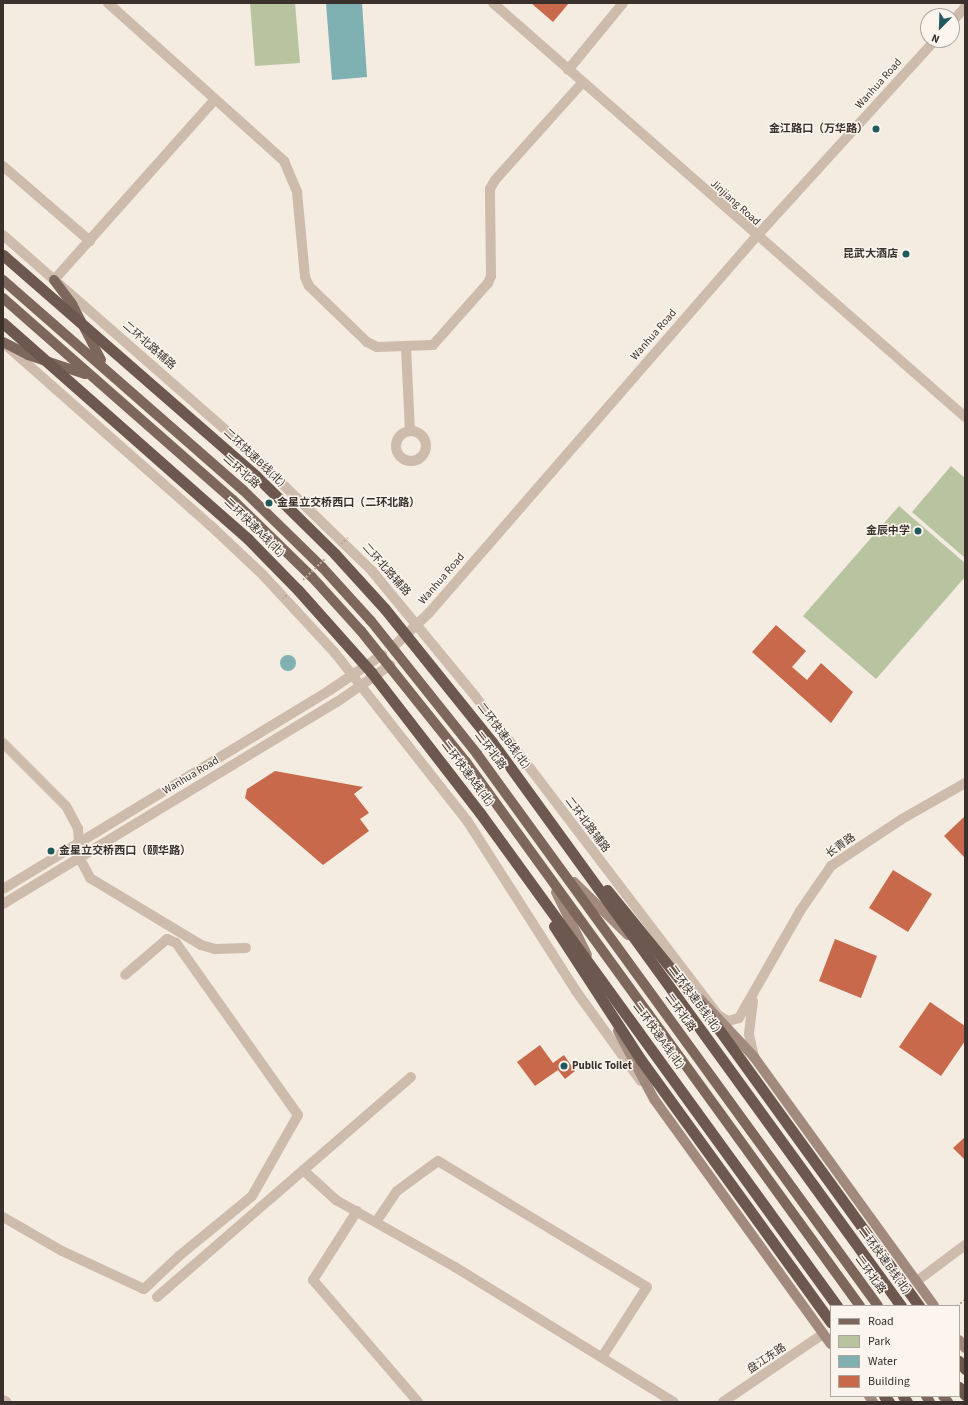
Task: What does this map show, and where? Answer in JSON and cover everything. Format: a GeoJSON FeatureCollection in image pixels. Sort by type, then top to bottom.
{"type":"FeatureCollection","features":[{"type":"Feature","properties":{"kind":"highway","name":"二环快速B线(北)"},"geometry":{"type":"LineString","coordinates":[[3,255],[232,455],[335,554],[437,671],[554,828],[900,1305]]}},
{"type":"Feature","properties":{"kind":"highway","name":"二环快速A线(北)"},"geometry":{"type":"LineString","coordinates":[[3,323],[198,493],[298,590],[397,703],[512,858],[836,1305]]}},
{"type":"Feature","properties":{"kind":"highway"},"geometry":{"type":"LineString","coordinates":[[554,828],[689,990],[918,1305]]}},
{"type":"Feature","properties":{"kind":"highway"},"geometry":{"type":"LineString","coordinates":[[512,858],[631,1047],[830,1321]]}},
{"type":"Feature","properties":{"kind":"main road","name":"二环北路"},"geometry":{"type":"LineString","coordinates":[[3,280],[113,375],[270,516],[322,567],[393,647],[539,839],[877,1305]]}},
{"type":"Feature","properties":{"kind":"main road"},"geometry":{"type":"LineString","coordinates":[[54,280],[72,304],[99,357],[113,375]]}},
{"type":"Feature","properties":{"kind":"main road"},"geometry":{"type":"LineString","coordinates":[[3,298],[260,526],[312,577],[382,655],[600,946],[859,1305]]}},
{"type":"Feature","properties":{"kind":"main road"},"geometry":{"type":"LineString","coordinates":[[3,343],[28,355],[75,370],[104,386]]}},
{"type":"Feature","properties":{"kind":"main road"},"geometry":{"type":"LineString","coordinates":[[539,839],[599,908],[718,1015],[754,1057],[933,1305]]}},
{"type":"Feature","properties":{"kind":"main road"},"geometry":{"type":"LineString","coordinates":[[527,847],[572,924],[634,1065],[667,1117],[830,1343]]}},
{"type":"Feature","properties":{"kind":"street"},"geometry":{"type":"LineString","coordinates":[[108,3],[284,161],[293,175],[297,192],[304,277],[309,286],[368,342],[377,347],[433,346],[488,283],[491,276],[490,189],[495,180],[582,83]]}},
{"type":"Feature","properties":{"kind":"street","name":"Jinjiang Road"},"geometry":{"type":"LineString","coordinates":[[493,3],[756,237],[965,417]]}},
{"type":"Feature","properties":{"kind":"street"},"geometry":{"type":"LineString","coordinates":[[568,70],[623,3]]}},
{"type":"Feature","properties":{"kind":"street","name":"Wanhua Road"},"geometry":{"type":"LineString","coordinates":[[393,647],[418,624],[756,237],[928,48]]}},
{"type":"Feature","properties":{"kind":"street"},"geometry":{"type":"LineString","coordinates":[[54,280],[90,242],[215,99]]}},
{"type":"Feature","properties":{"kind":"street"},"geometry":{"type":"LineString","coordinates":[[3,166],[90,242]]}},
{"type":"Feature","properties":{"kind":"street","name":"二环北路辅路"},"geometry":{"type":"LineString","coordinates":[[3,235],[294,492],[361,560],[418,624],[718,1015]]}},
{"type":"Feature","properties":{"kind":"street"},"geometry":{"type":"LineString","coordinates":[[3,343],[237,550],[355,675],[475,831],[576,991],[667,1117]]}},
{"type":"Feature","properties":{"kind":"street"},"geometry":{"type":"LineString","coordinates":[[406,347],[410,431]]}},
{"type":"Feature","properties":{"kind":"street","name":"Wanhua Road"},"geometry":{"type":"LineString","coordinates":[[3,889],[355,675],[382,655]]}},
{"type":"Feature","properties":{"kind":"street","name":"Wanhua Road"},"geometry":{"type":"LineString","coordinates":[[3,904],[363,685],[390,665]]}},
{"type":"Feature","properties":{"kind":"street"},"geometry":{"type":"LineString","coordinates":[[3,743],[66,806],[76,824],[79,842],[79,857],[90,878],[201,945],[215,949],[246,948]]}},
{"type":"Feature","properties":{"kind":"street","name":"长青路"},"geometry":{"type":"LineString","coordinates":[[758,988],[800,911],[831,866],[902,819],[965,783]]}},
{"type":"Feature","properties":{"kind":"street"},"geometry":{"type":"LineString","coordinates":[[3,1217],[62,1251],[144,1289],[179,1256],[252,1196],[298,1115],[176,943],[167,939],[125,975]]}},
{"type":"Feature","properties":{"kind":"street"},"geometry":{"type":"LineString","coordinates":[[718,1015],[728,1021],[739,1018],[758,988]]}},
{"type":"Feature","properties":{"kind":"street"},"geometry":{"type":"LineString","coordinates":[[754,1057],[749,1034],[751,1006],[758,988]]}},
{"type":"Feature","properties":{"kind":"street"},"geometry":{"type":"LineString","coordinates":[[157,1297],[411,1077]]}},
{"type":"Feature","properties":{"kind":"street"},"geometry":{"type":"LineString","coordinates":[[376,1222],[397,1191],[438,1161],[646,1287],[602,1357]]}},
{"type":"Feature","properties":{"kind":"street"},"geometry":{"type":"LineString","coordinates":[[303,1170],[336,1200],[376,1222],[602,1357],[674,1402]]}},
{"type":"Feature","properties":{"kind":"street"},"geometry":{"type":"LineString","coordinates":[[357,1212],[313,1280],[418,1402]]}},
{"type":"Feature","properties":{"kind":"street"},"geometry":{"type":"LineString","coordinates":[[917,1281],[965,1245]]}},
{"type":"Feature","properties":{"kind":"street","name":"盘江东路"},"geometry":{"type":"LineString","coordinates":[[723,1402],[823,1334]]}},
{"type":"Feature","properties":{"kind":"street"},"geometry":{"type":"LineString","coordinates":[[3,1400],[7,1402]]}},
{"type":"Feature","properties":{"kind":"path"},"geometry":{"type":"LineString","coordinates":[[337,548],[348,538]]}},
{"type":"Feature","properties":{"kind":"path"},"geometry":{"type":"LineString","coordinates":[[298,584],[331,553]]}},
{"type":"Feature","properties":{"kind":"path"},"geometry":{"type":"LineString","coordinates":[[282,599],[293,589]]}},
{"type":"Feature","properties":{"kind":"green space"},"geometry":{"type":"Polygon","coordinates":[[[250,3],[295,3],[300,63],[255,66],[250,3]]]}},
{"type":"Feature","properties":{"kind":"green space"},"geometry":{"type":"Polygon","coordinates":[[[951,466],[965,478],[965,558],[912,512],[951,466]]]}},
{"type":"Feature","properties":{"kind":"green space"},"geometry":{"type":"Polygon","coordinates":[[[899,506],[965,563],[965,577],[876,679],[803,616],[899,506]]]}},
{"type":"Feature","properties":{"kind":"water"},"geometry":{"type":"Polygon","coordinates":[[[326,3],[362,3],[367,77],[332,80],[326,3]]]}},
{"type":"Feature","properties":{"kind":"water"},"geometry":{"type":"Polygon","coordinates":[[[288,655],[295,660],[296,663],[291,670],[288,671],[281,666],[280,663],[285,656],[288,655]]]}},
{"type":"Feature","properties":{"kind":"building"},"geometry":{"type":"Polygon","coordinates":[[[531,3],[569,3],[553,22],[531,3]]]}},
{"type":"Feature","properties":{"kind":"building"},"geometry":{"type":"Polygon","coordinates":[[[776,625],[806,651],[792,667],[807,680],[821,663],[853,692],[831,723],[752,652],[776,625]]]}},
{"type":"Feature","properties":{"kind":"building"},"geometry":{"type":"Polygon","coordinates":[[[275,771],[363,787],[354,794],[369,813],[360,819],[369,831],[323,865],[245,798],[247,789],[275,771]]]}},
{"type":"Feature","properties":{"kind":"building"},"geometry":{"type":"Polygon","coordinates":[[[965,816],[965,858],[944,836],[965,816]]]}},
{"type":"Feature","properties":{"kind":"building"},"geometry":{"type":"Polygon","coordinates":[[[893,870],[932,894],[908,932],[869,908],[893,870]]]}},
{"type":"Feature","properties":{"kind":"building"},"geometry":{"type":"Polygon","coordinates":[[[835,939],[877,956],[861,998],[819,981],[835,939]]]}},
{"type":"Feature","properties":{"kind":"building"},"geometry":{"type":"Polygon","coordinates":[[[930,1002],[965,1026],[965,1041],[941,1076],[899,1047],[930,1002]]]}},
{"type":"Feature","properties":{"kind":"building"},"geometry":{"type":"Polygon","coordinates":[[[540,1045],[553,1063],[564,1055],[575,1071],[565,1079],[558,1070],[535,1086],[517,1062],[540,1045]]]}},
{"type":"Feature","properties":{"kind":"building"},"geometry":{"type":"Polygon","coordinates":[[[965,1137],[965,1160],[953,1148],[965,1137]]]}},
{"type":"Feature","properties":{"kind":"place","name":"金江路口（万华路）"},"geometry":{"type":"Point","coordinates":[876,129]}},
{"type":"Feature","properties":{"kind":"place","name":"昆武大酒店"},"geometry":{"type":"Point","coordinates":[906,254]}},
{"type":"Feature","properties":{"kind":"place","name":"金星立交桥西口（二环北路）"},"geometry":{"type":"Point","coordinates":[269,503]}},
{"type":"Feature","properties":{"kind":"place","name":"金辰中学"},"geometry":{"type":"Point","coordinates":[918,531]}},
{"type":"Feature","properties":{"kind":"place","name":"金星立交桥西口（颐华路）"},"geometry":{"type":"Point","coordinates":[51,851]}},
{"type":"Feature","properties":{"kind":"place","name":"Public Toilet"},"geometry":{"type":"Point","coordinates":[564,1066]}}]}
